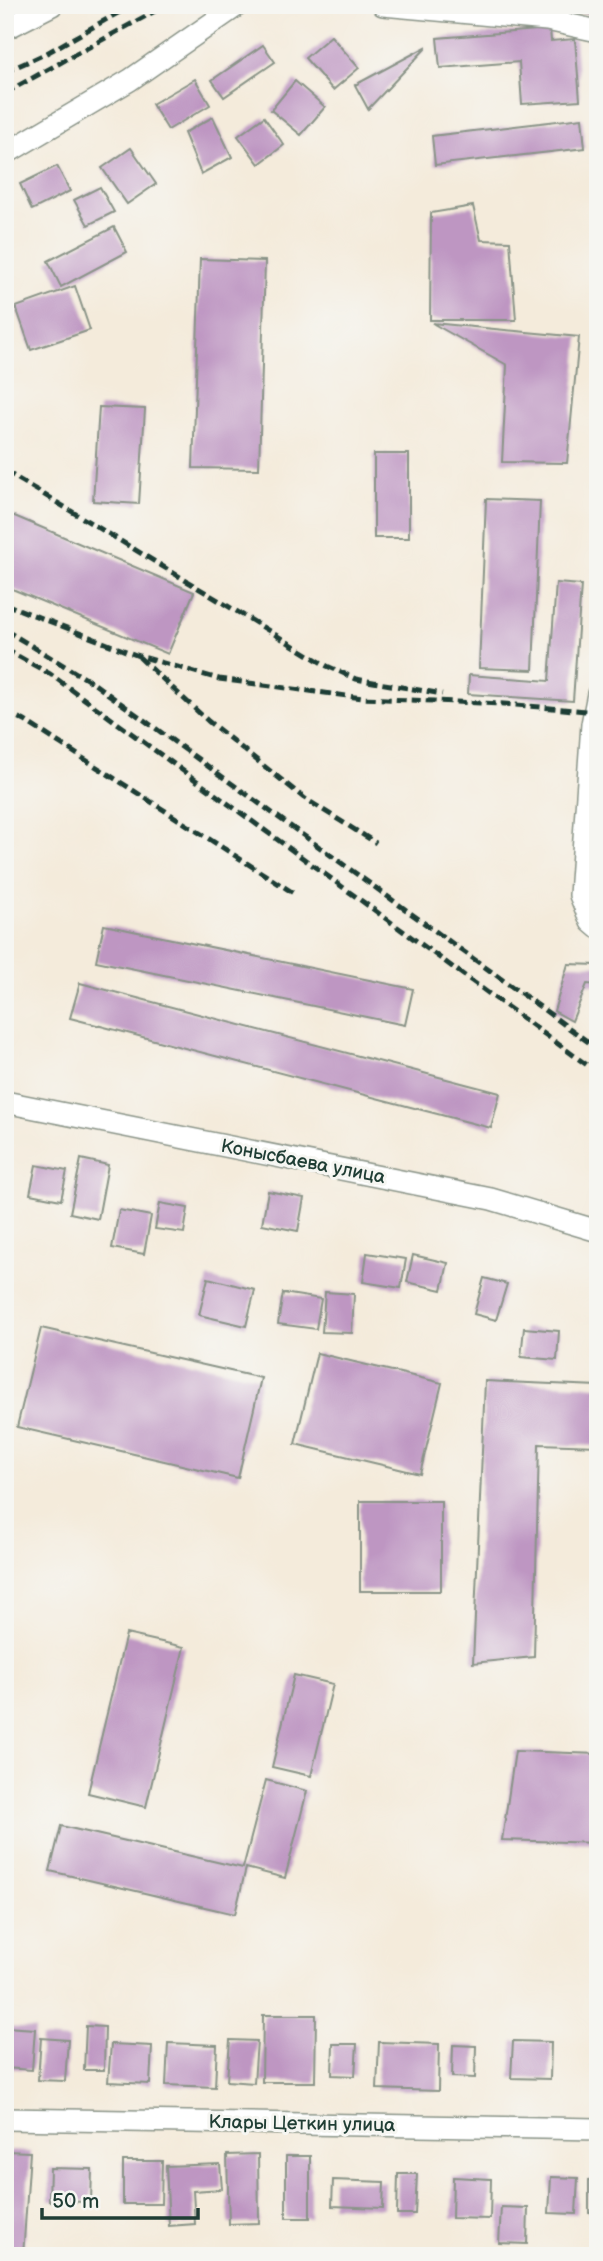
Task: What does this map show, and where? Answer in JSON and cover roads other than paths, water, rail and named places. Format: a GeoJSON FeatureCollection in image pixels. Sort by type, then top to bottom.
{"type":"FeatureCollection","features":[{"type":"Feature","properties":{"kind":"street"},"geometry":{"type":"LineString","coordinates":[[5,29],[52,5]]}},
{"type":"Feature","properties":{"kind":"street"},"geometry":{"type":"LineString","coordinates":[[5,154],[131,80],[238,5]]}},
{"type":"Feature","properties":{"kind":"street"},"geometry":{"type":"LineString","coordinates":[[383,5],[547,20],[598,31]]}},
{"type":"Feature","properties":{"kind":"street"},"geometry":{"type":"LineString","coordinates":[[598,694],[592,724],[580,895],[592,922],[598,928]]}},
{"type":"Feature","properties":{"kind":"street","name":"Конысбаева улица"},"geometry":{"type":"LineString","coordinates":[[5,1102],[491,1199],[598,1231]]}},
{"type":"Feature","properties":{"kind":"street","name":"Клары Цеткин улица"},"geometry":{"type":"LineString","coordinates":[[5,2119],[598,2129]]}},
{"type":"Feature","properties":{"kind":"railway"},"geometry":{"type":"LineString","coordinates":[[5,72],[45,54],[132,5]]}},
{"type":"Feature","properties":{"kind":"railway"},"geometry":{"type":"LineString","coordinates":[[5,93],[166,5]]}},
{"type":"Feature","properties":{"kind":"railway"},"geometry":{"type":"LineString","coordinates":[[5,471],[327,666],[356,679],[442,694]]}},
{"type":"Feature","properties":{"kind":"railway"},"geometry":{"type":"LineString","coordinates":[[5,604],[136,655],[219,679],[362,698],[504,704],[598,712]]}},
{"type":"Feature","properties":{"kind":"railway"},"geometry":{"type":"LineString","coordinates":[[5,630],[93,683],[598,1049]]}},
{"type":"Feature","properties":{"kind":"railway"},"geometry":{"type":"LineString","coordinates":[[5,649],[50,674],[598,1073]]}},
{"type":"Feature","properties":{"kind":"railway"},"geometry":{"type":"LineString","coordinates":[[139,657],[208,721],[304,798],[376,843]]}},
{"type":"Feature","properties":{"kind":"railway"},"geometry":{"type":"LineString","coordinates":[[5,711],[25,721],[295,894]]}}]}
